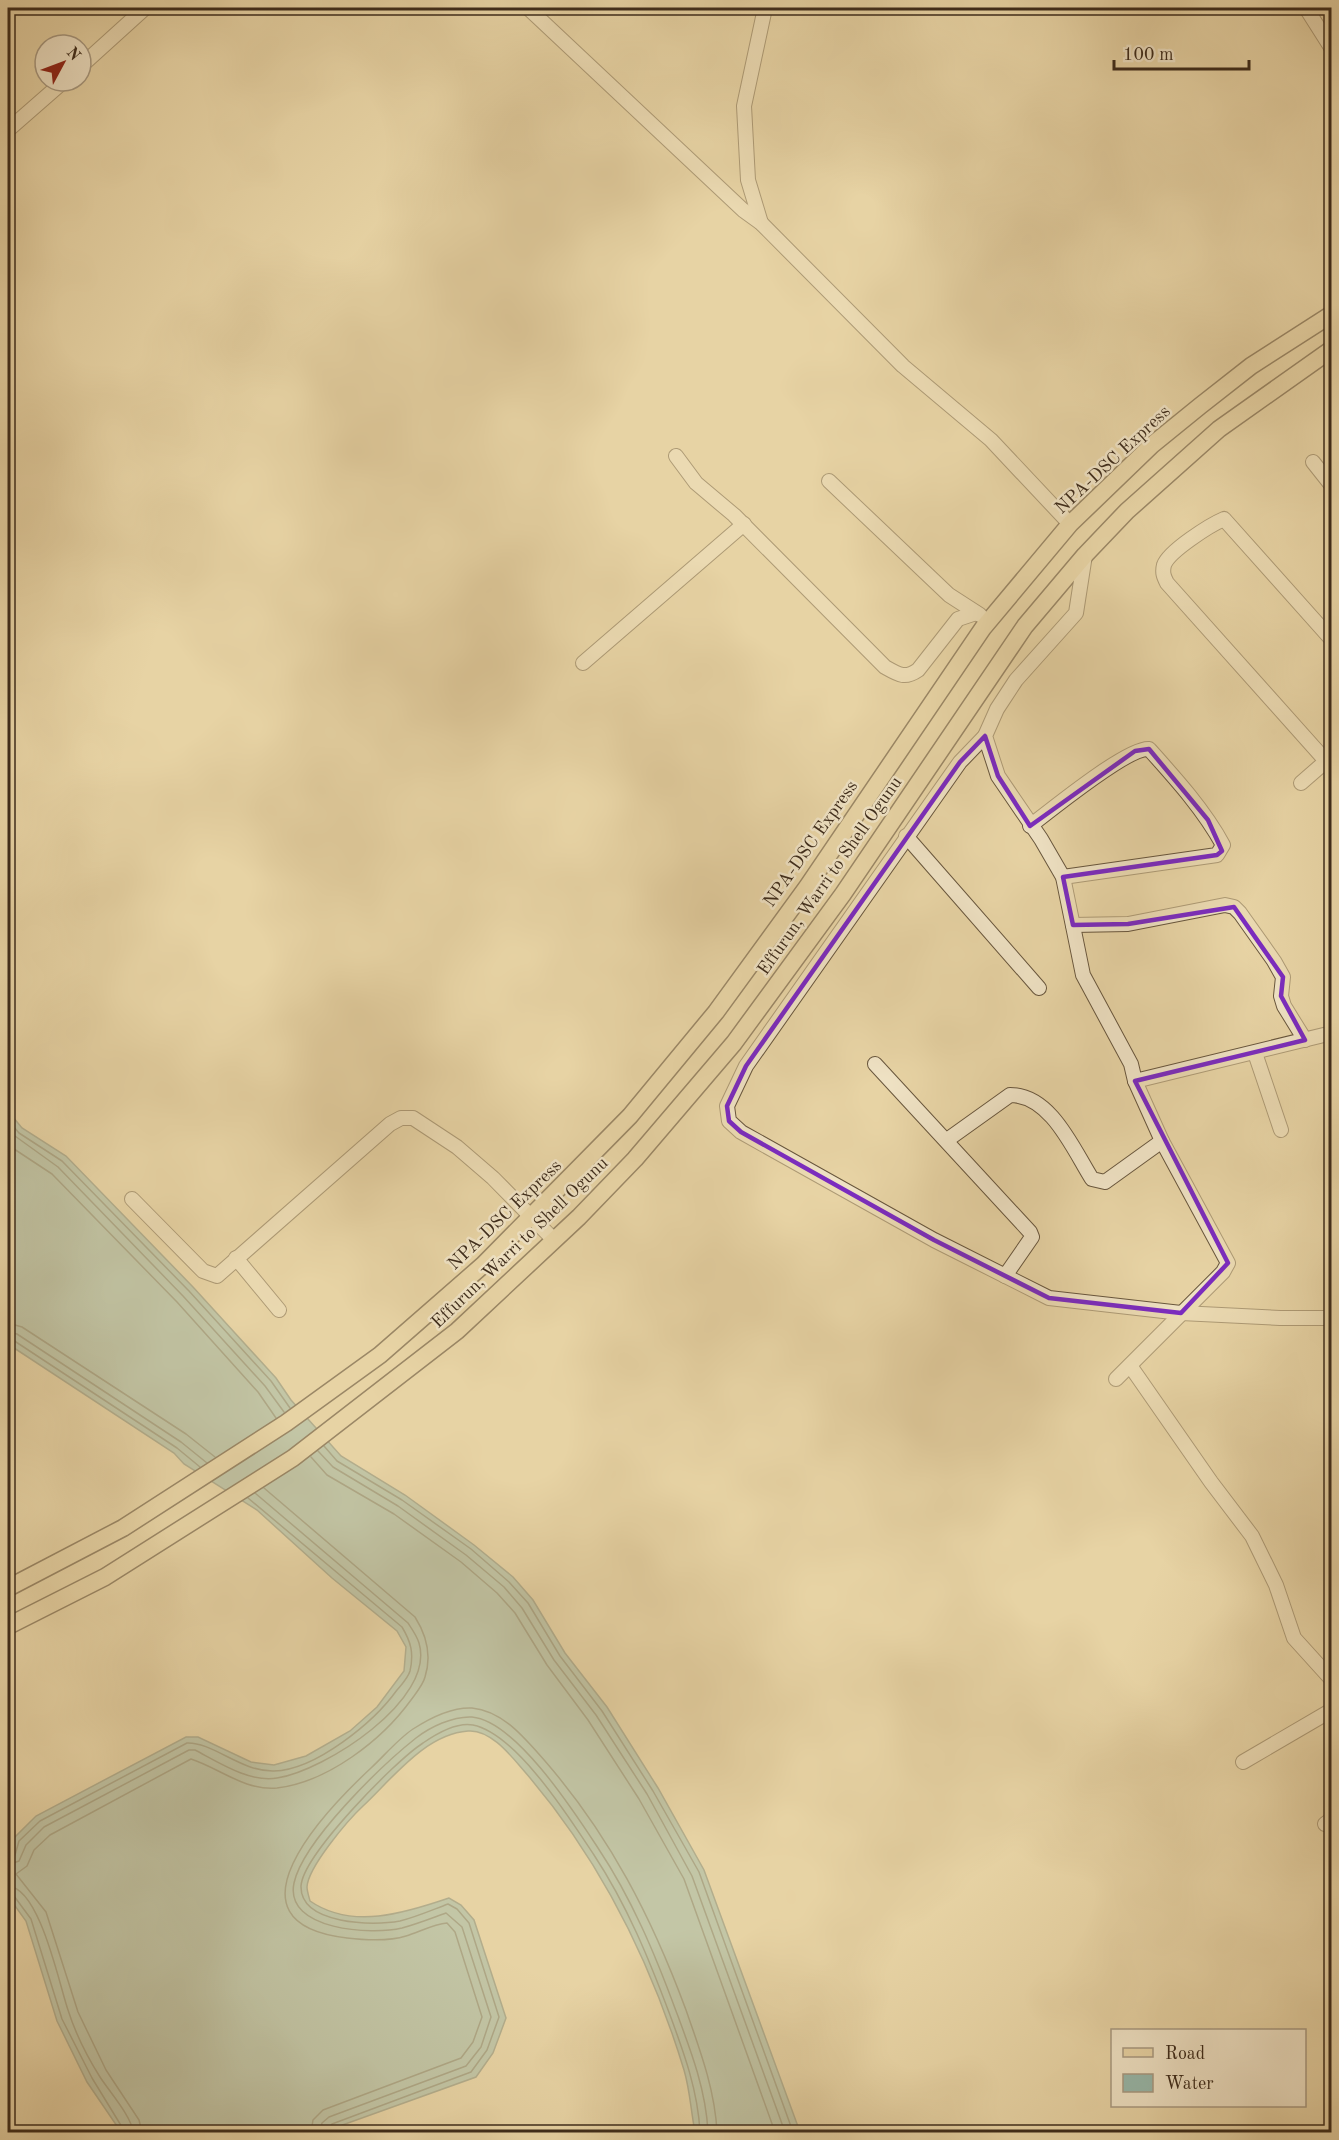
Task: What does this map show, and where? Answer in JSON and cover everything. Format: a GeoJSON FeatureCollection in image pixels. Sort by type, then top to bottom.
{"type":"FeatureCollection","features":[{"type":"Feature","properties":{"kind":"main road","name":"NPA-DSC Express"},"geometry":{"type":"LineString","coordinates":[[8,1588],[123,1528],[286,1423],[426,1317],[532,1217],[630,1116],[716,1012],[807,887],[938,693],[983,617],[1070,524],[1152,445],[1251,366],[1332,314]]}},
{"type":"Feature","properties":{"kind":"main road","name":"Effurun, Warri to Shell Ogunu"},"geometry":{"type":"LineString","coordinates":[[8,1626],[105,1577],[238,1495],[348,1418],[457,1331],[554,1239],[636,1159],[734,1043],[843,894],[1025,626],[1085,555],[1127,511],[1219,429],[1332,349]]}},
{"type":"Feature","properties":{"kind":"street"},"geometry":{"type":"LineString","coordinates":[[93,55],[145,8]]}},
{"type":"Feature","properties":{"kind":"street"},"geometry":{"type":"LineString","coordinates":[[528,8],[743,210],[761,223],[903,366],[991,440],[1070,524]]}},
{"type":"Feature","properties":{"kind":"street"},"geometry":{"type":"LineString","coordinates":[[761,223],[748,180],[744,106],[765,8]]}},
{"type":"Feature","properties":{"kind":"street"},"geometry":{"type":"LineString","coordinates":[[1306,8],[1332,49]]}},
{"type":"Feature","properties":{"kind":"street"},"geometry":{"type":"LineString","coordinates":[[8,130],[50,93]]}},
{"type":"Feature","properties":{"kind":"street"},"geometry":{"type":"LineString","coordinates":[[676,456],[696,483],[744,524],[885,667],[901,676],[910,675],[918,670],[958,619],[983,617]]}},
{"type":"Feature","properties":{"kind":"street"},"geometry":{"type":"LineString","coordinates":[[1313,462],[1332,486]]}},
{"type":"Feature","properties":{"kind":"street"},"geometry":{"type":"LineString","coordinates":[[829,482],[949,595],[983,617]]}},
{"type":"Feature","properties":{"kind":"street"},"geometry":{"type":"LineString","coordinates":[[1301,783],[1329,758],[1167,583],[1162,574],[1165,562],[1210,525],[1224,519],[1332,640]]}},
{"type":"Feature","properties":{"kind":"street"},"geometry":{"type":"LineString","coordinates":[[583,663],[744,524]]}},
{"type":"Feature","properties":{"kind":"street"},"geometry":{"type":"LineString","coordinates":[[1085,555],[1076,613],[1016,680],[997,709],[986,736],[960,762],[746,1066],[726,1106],[729,1121],[741,1132],[934,1240],[1049,1298],[1181,1313],[1332,1318]]}},
{"type":"Feature","properties":{"kind":"street"},"geometry":{"type":"LineString","coordinates":[[986,736],[998,776],[1041,839],[1063,877],[1083,975],[1131,1064],[1135,1081],[1162,1141],[1228,1263],[1223,1272],[1116,1379]]}},
{"type":"Feature","properties":{"kind":"street"},"geometry":{"type":"LineString","coordinates":[[1030,825],[1141,748],[1149,749],[1167,770],[1208,820],[1223,846],[1217,855],[1063,877]]}},
{"type":"Feature","properties":{"kind":"street"},"geometry":{"type":"LineString","coordinates":[[906,837],[1039,988]]}},
{"type":"Feature","properties":{"kind":"street"},"geometry":{"type":"LineString","coordinates":[[1073,925],[1128,924],[1225,905],[1234,907],[1263,945],[1283,977],[1281,996],[1305,1040]]}},
{"type":"Feature","properties":{"kind":"street"},"geometry":{"type":"LineString","coordinates":[[1135,1081],[1332,1033]]}},
{"type":"Feature","properties":{"kind":"street"},"geometry":{"type":"LineString","coordinates":[[1255,1053],[1281,1130]]}},
{"type":"Feature","properties":{"kind":"street"},"geometry":{"type":"LineString","coordinates":[[875,1064],[947,1140],[1032,1237],[1005,1276]]}},
{"type":"Feature","properties":{"kind":"street"},"geometry":{"type":"LineString","coordinates":[[947,1140],[1010,1095],[1020,1095],[1043,1108],[1057,1123],[1092,1179],[1099,1183],[1105,1182],[1162,1141]]}},
{"type":"Feature","properties":{"kind":"street"},"geometry":{"type":"LineString","coordinates":[[132,1199],[209,1275],[217,1276],[390,1124],[401,1118],[413,1118],[457,1147],[493,1178],[554,1239]]}},
{"type":"Feature","properties":{"kind":"street"},"geometry":{"type":"LineString","coordinates":[[236,1258],[279,1310]]}},
{"type":"Feature","properties":{"kind":"street"},"geometry":{"type":"LineString","coordinates":[[1131,1366],[1211,1482],[1252,1536],[1276,1586],[1294,1638],[1332,1680]]}},
{"type":"Feature","properties":{"kind":"street"},"geometry":{"type":"LineString","coordinates":[[1243,1762],[1332,1710]]}},
{"type":"Feature","properties":{"kind":"highlighted area"},"geometry":{"type":"Polygon","coordinates":[[[985,736],[998,776],[1030,826],[1135,751],[1149,749],[1208,820],[1222,851],[1217,855],[1063,877],[1073,925],[1128,924],[1234,907],[1283,977],[1281,996],[1305,1040],[1135,1081],[1228,1263],[1181,1313],[1049,1298],[934,1240],[741,1132],[729,1121],[727,1106],[746,1066],[960,762],[985,736]]]}},
{"type":"Feature","properties":{"kind":"water"},"geometry":{"type":"Polygon","coordinates":[[[8,1111],[22,1128],[66,1156],[193,1287],[276,1378],[291,1400],[341,1456],[405,1495],[474,1545],[513,1577],[533,1600],[565,1653],[607,1707],[658,1788],[704,1870],[800,2132],[695,2132],[686,2078],[671,2030],[639,1951],[620,1913],[599,1876],[552,1805],[514,1759],[485,1734],[468,1731],[438,1740],[398,1771],[356,1813],[330,1844],[314,1868],[307,1887],[310,1901],[326,1910],[343,1915],[379,1916],[415,1909],[449,1898],[461,1905],[474,1920],[506,2018],[493,2053],[476,2077],[323,2132],[121,2132],[87,2082],[57,2021],[26,1921],[10,1899],[8,1859],[14,1838],[36,1816],[186,1737],[198,1737],[251,1762],[274,1765],[306,1756],[350,1731],[377,1707],[404,1671],[406,1647],[397,1631],[332,1578],[257,1510],[184,1464],[174,1453],[8,1344],[8,1111]]]}}]}
